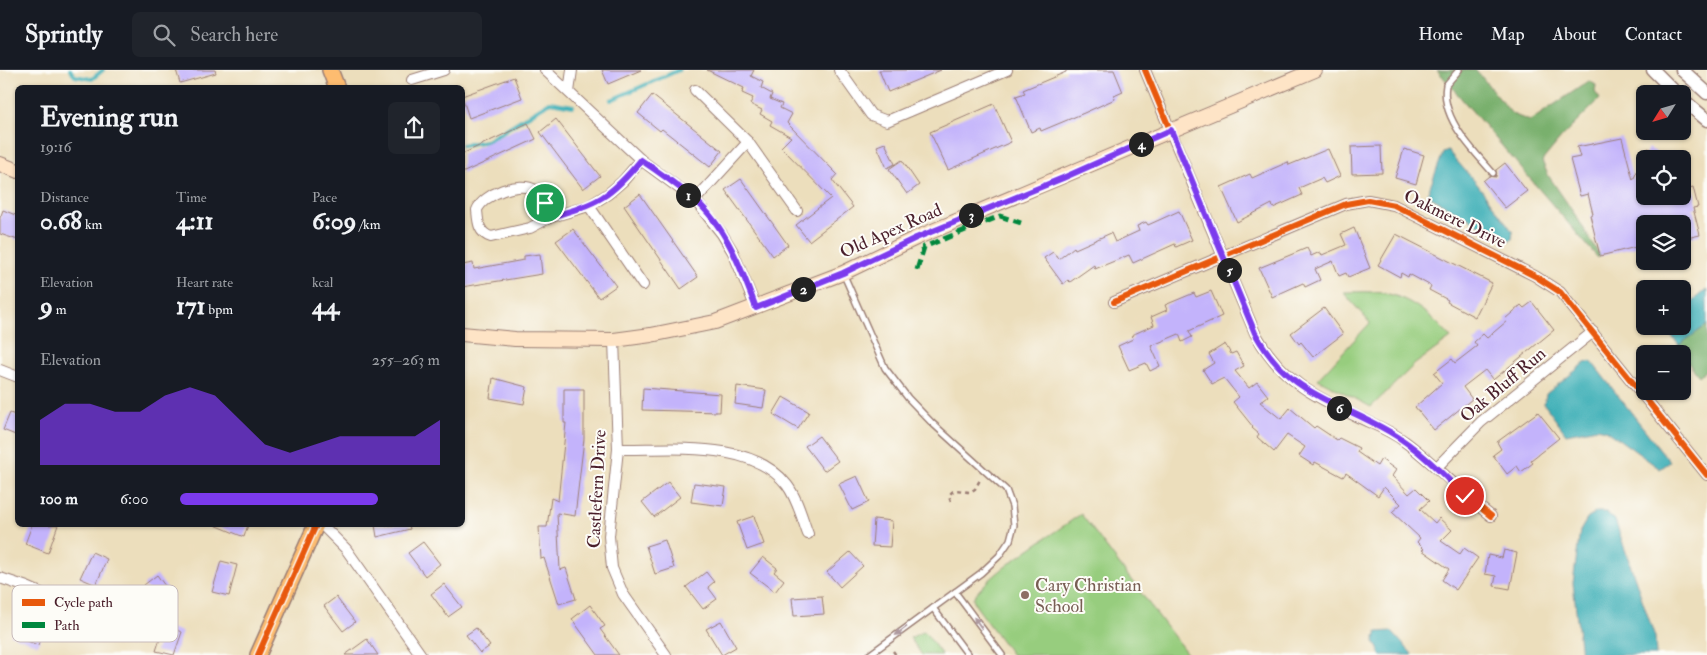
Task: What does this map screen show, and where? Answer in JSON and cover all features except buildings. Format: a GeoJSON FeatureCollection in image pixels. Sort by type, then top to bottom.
{"type":"FeatureCollection","features":[{"type":"Feature","properties":{"kind":"main road"},"geometry":{"type":"LineString","coordinates":[[330,70],[336,85]]}},
{"type":"Feature","properties":{"kind":"main road","name":"Old Apex Road"},"geometry":{"type":"LineString","coordinates":[[465,334],[515,339],[614,340],[651,335],[715,322],[756,308],[843,273],[916,238],[1063,178],[1171,130],[1315,70]]}},
{"type":"Feature","properties":{"kind":"main road"},"geometry":{"type":"LineString","coordinates":[[0,164],[15,170]]}},
{"type":"Feature","properties":{"kind":"main road"},"geometry":{"type":"LineString","coordinates":[[258,655],[315,527]]}},
{"type":"Feature","properties":{"kind":"street"},"geometry":{"type":"LineString","coordinates":[[412,80],[444,70]]}},
{"type":"Feature","properties":{"kind":"street"},"geometry":{"type":"LineString","coordinates":[[545,70],[641,160],[695,200],[722,234],[733,252],[756,308]]}},
{"type":"Feature","properties":{"kind":"street"},"geometry":{"type":"LineString","coordinates":[[569,92],[572,70]]}},
{"type":"Feature","properties":{"kind":"street"},"geometry":{"type":"LineString","coordinates":[[839,70],[871,115],[887,121],[1007,70]]}},
{"type":"Feature","properties":{"kind":"street"},"geometry":{"type":"LineString","coordinates":[[1146,70],[1255,333],[1279,369],[1301,388],[1404,441],[1437,467],[1465,496],[1491,516]]}},
{"type":"Feature","properties":{"kind":"street"},"geometry":{"type":"LineString","coordinates":[[1653,70],[1668,85]]}},
{"type":"Feature","properties":{"kind":"street"},"geometry":{"type":"LineString","coordinates":[[1682,70],[1707,93]]}},
{"type":"Feature","properties":{"kind":"street"},"geometry":{"type":"LineString","coordinates":[[694,90],[748,142],[797,211]]}},
{"type":"Feature","properties":{"kind":"street"},"geometry":{"type":"LineString","coordinates":[[1691,107],[1707,120]]}},
{"type":"Feature","properties":{"kind":"street"},"geometry":{"type":"LineString","coordinates":[[695,200],[748,142]]}},
{"type":"Feature","properties":{"kind":"street"},"geometry":{"type":"LineString","coordinates":[[551,217],[541,196],[528,186],[517,187],[484,200],[477,210],[481,231],[491,237],[530,228],[551,217],[589,206],[608,194],[623,181],[641,160]]}},
{"type":"Feature","properties":{"kind":"street","name":"Oakmere Drive"},"geometry":{"type":"LineString","coordinates":[[1114,302],[1223,254],[1346,204],[1368,200],[1380,201],[1415,214],[1551,286],[1570,302],[1707,475]]}},
{"type":"Feature","properties":{"kind":"street"},"geometry":{"type":"LineString","coordinates":[[589,206],[643,285]]}},
{"type":"Feature","properties":{"kind":"street","name":"Oak Bluff Run"},"geometry":{"type":"LineString","coordinates":[[1437,467],[1482,422],[1593,332]]}},
{"type":"Feature","properties":{"kind":"street","name":"Castlefern Drive"},"geometry":{"type":"LineString","coordinates":[[614,340],[618,449],[609,536],[612,568],[623,594],[666,655]]}},
{"type":"Feature","properties":{"kind":"street"},"geometry":{"type":"LineString","coordinates":[[0,370],[15,376]]}},
{"type":"Feature","properties":{"kind":"street"},"geometry":{"type":"LineString","coordinates":[[618,449],[728,452],[756,459],[768,466],[788,486],[808,534]]}},
{"type":"Feature","properties":{"kind":"street"},"geometry":{"type":"LineString","coordinates":[[324,527],[346,549],[421,655]]}},
{"type":"Feature","properties":{"kind":"street"},"geometry":{"type":"LineString","coordinates":[[0,578],[24,585]]}},
{"type":"Feature","properties":{"kind":"lane"},"geometry":{"type":"LineString","coordinates":[[1459,70],[1446,85],[1446,106],[1458,129],[1492,173]]}},
{"type":"Feature","properties":{"kind":"lane"},"geometry":{"type":"LineString","coordinates":[[843,273],[885,368],[908,398],[931,422],[1006,490],[1012,506],[1014,525],[1010,540],[999,556],[955,592],[869,655]]}},
{"type":"Feature","properties":{"kind":"lane"},"geometry":{"type":"LineString","coordinates":[[955,592],[1002,655]]}},
{"type":"Feature","properties":{"kind":"lane"},"geometry":{"type":"LineString","coordinates":[[932,608],[968,655]]}},
{"type":"Feature","properties":{"kind":"path"},"geometry":{"type":"LineString","coordinates":[[951,501],[950,493],[958,490],[970,492],[975,489],[981,478]]}},
{"type":"Feature","properties":{"kind":"path"},"geometry":{"type":"LineString","coordinates":[[893,651],[896,655]]}},
{"type":"Feature","properties":{"kind":"green space"},"geometry":{"type":"Polygon","coordinates":[[[1437,70],[1476,70],[1512,114],[1530,121],[1589,81],[1596,85],[1595,92],[1600,99],[1561,138],[1542,161],[1548,175],[1600,256],[1598,258],[1437,70]]]}},
{"type":"Feature","properties":{"kind":"green space"},"geometry":{"type":"Polygon","coordinates":[[[1343,292],[1378,292],[1403,299],[1429,316],[1451,338],[1415,364],[1371,407],[1318,379],[1370,323],[1343,292]]]}},
{"type":"Feature","properties":{"kind":"green space"},"geometry":{"type":"Polygon","coordinates":[[[1707,325],[1707,369],[1699,376],[1691,366],[1691,345],[1679,345],[1707,325]]]}},
{"type":"Feature","properties":{"kind":"green space"},"geometry":{"type":"Polygon","coordinates":[[[1081,514],[1188,655],[1012,655],[976,606],[973,598],[981,588],[1008,565],[1081,514]]]}},
{"type":"Feature","properties":{"kind":"green space"},"geometry":{"type":"Polygon","coordinates":[[[924,631],[942,655],[922,655],[910,638],[924,631]]]}},
{"type":"Feature","properties":{"kind":"water"},"geometry":{"type":"Polygon","coordinates":[[[1448,151],[1478,185],[1513,232],[1512,239],[1508,241],[1427,195],[1443,153],[1448,151]]]}},
{"type":"Feature","properties":{"kind":"water"},"geometry":{"type":"Polygon","coordinates":[[[1707,289],[1707,325],[1679,345],[1671,335],[1691,335],[1691,302],[1707,289]]]}},
{"type":"Feature","properties":{"kind":"water"},"geometry":{"type":"Polygon","coordinates":[[[1591,361],[1670,462],[1660,469],[1606,430],[1597,428],[1566,434],[1544,404],[1546,394],[1585,363],[1591,361]]]}},
{"type":"Feature","properties":{"kind":"water"},"geometry":{"type":"Polygon","coordinates":[[[1596,512],[1606,512],[1615,520],[1655,637],[1656,655],[1581,655],[1573,583],[1580,531],[1587,519],[1596,512]]]}},
{"type":"Feature","properties":{"kind":"water"},"geometry":{"type":"Polygon","coordinates":[[[1391,631],[1413,655],[1381,655],[1374,641],[1377,632],[1391,631]]]}},
{"type":"Feature","properties":{"kind":"waterway"},"geometry":{"type":"LineString","coordinates":[[70,70],[75,76],[92,79],[103,70]]}},
{"type":"Feature","properties":{"kind":"waterway"},"geometry":{"type":"LineString","coordinates":[[611,100],[679,70]]}},
{"type":"Feature","properties":{"kind":"waterway"},"geometry":{"type":"LineString","coordinates":[[465,145],[487,141],[550,102],[573,106]]}},
{"type":"Feature","properties":{"kind":"marked path"},"geometry":{"type":"LineString","coordinates":[[917,270],[924,247],[1000,216],[1021,223]]}},
{"type":"Feature","properties":{"kind":"cycle path"},"geometry":{"type":"LineString","coordinates":[[1145,70],[1255,333],[1265,349],[1287,375],[1313,394],[1388,431],[1404,441],[1491,516]]}},
{"type":"Feature","properties":{"kind":"cycle path"},"geometry":{"type":"LineString","coordinates":[[1114,302],[1346,204],[1368,200],[1394,205],[1535,276],[1560,292],[1707,475]]}},
{"type":"Feature","properties":{"kind":"cycle path"},"geometry":{"type":"LineString","coordinates":[[258,655],[315,527]]}},
{"type":"Feature","properties":{"kind":"place","name":"Cary Christian School"},"geometry":{"type":"Point","coordinates":[1025,595]}},
{"type":"Feature","properties":{"kind":"route"},"geometry":{"type":"LineString","coordinates":[[545,203],[551,217],[589,206],[608,194],[623,181],[641,160],[695,200],[709,216],[733,252],[756,308],[843,273],[916,238],[1063,178],[1171,130],[1255,333],[1270,358],[1279,369],[1301,388],[1344,411],[1388,431],[1404,441],[1437,467],[1465,496]]}}]}
